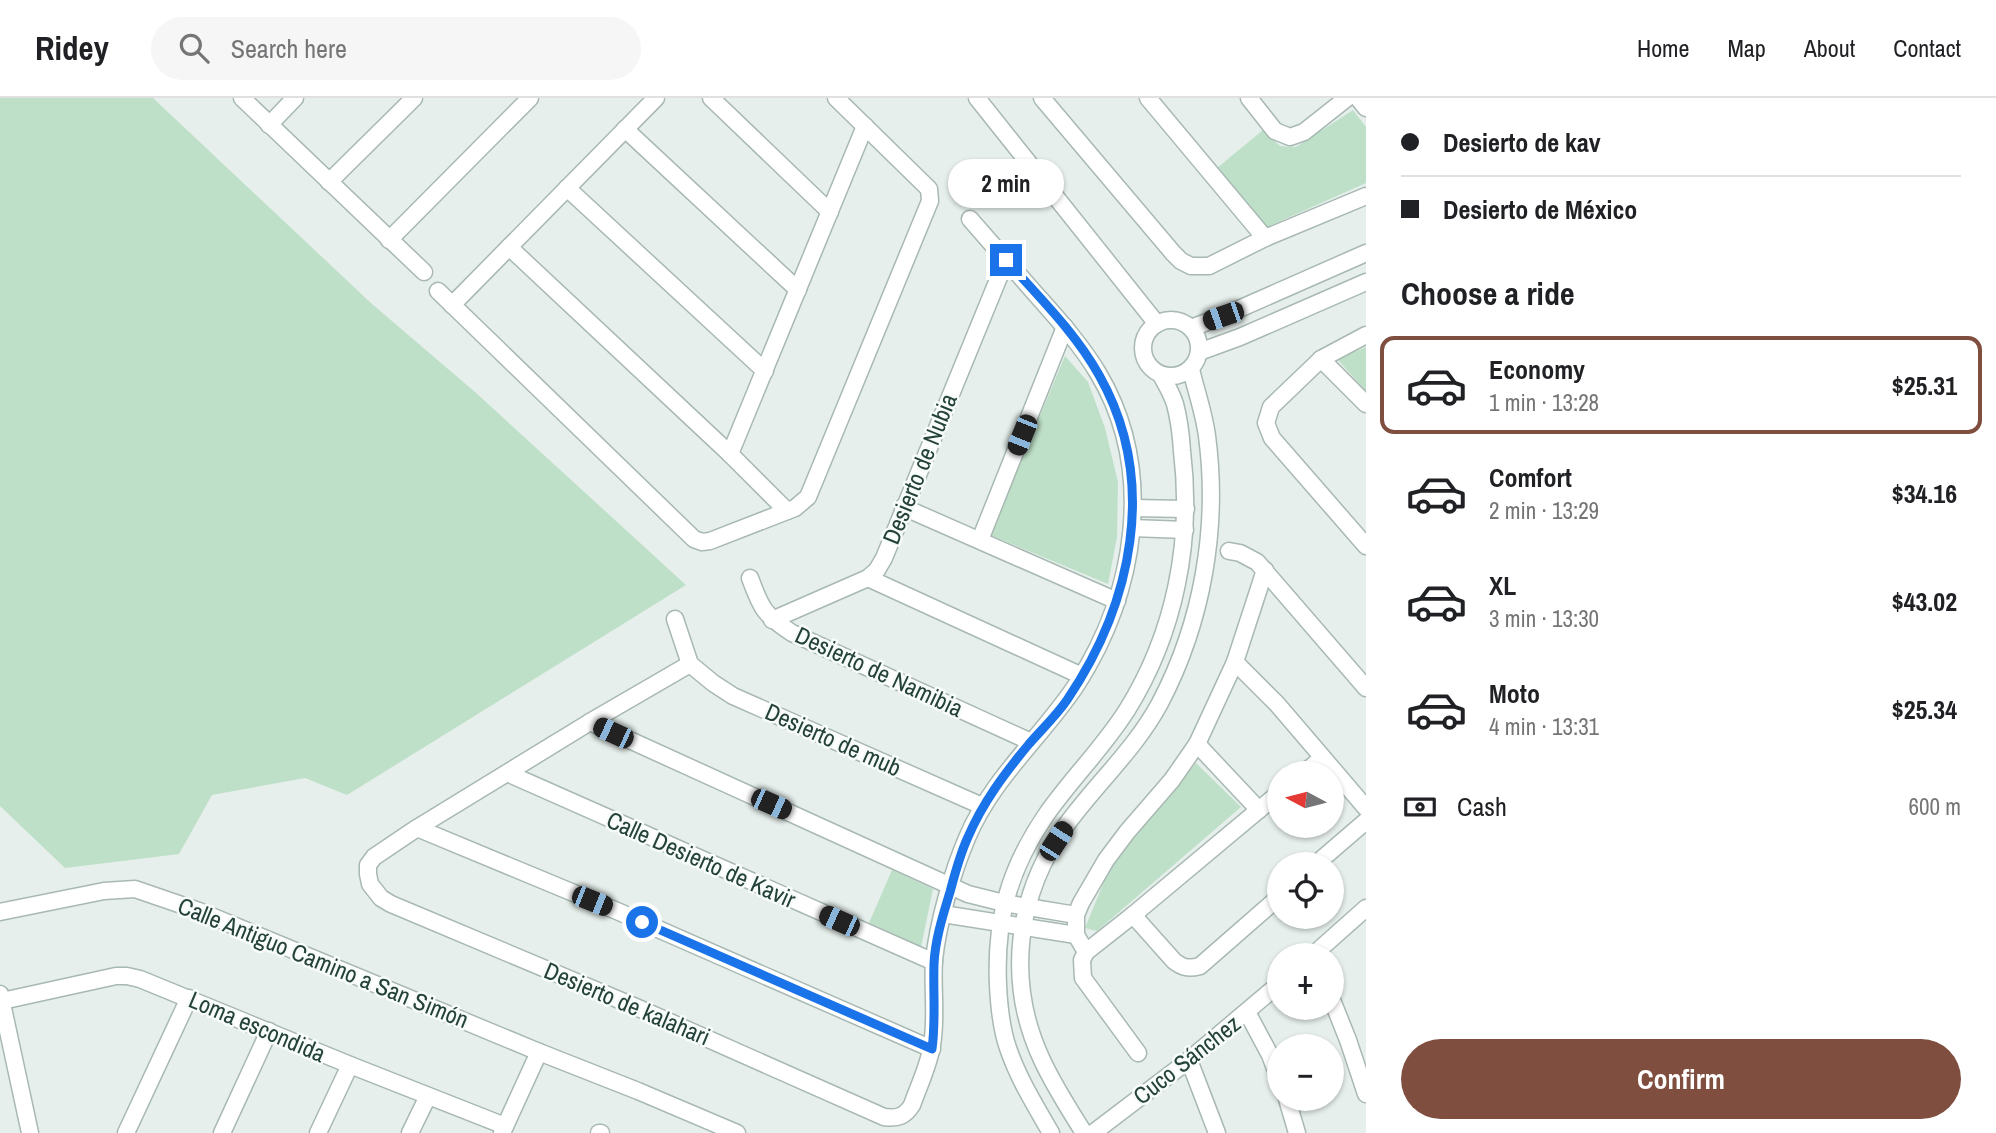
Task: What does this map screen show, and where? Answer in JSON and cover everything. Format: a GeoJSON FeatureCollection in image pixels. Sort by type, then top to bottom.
{"type":"FeatureCollection","features":[{"type":"Feature","properties":{"kind":"street"},"geometry":{"type":"LineString","coordinates":[[242,98],[424,272]]}},
{"type":"Feature","properties":{"kind":"street"},"geometry":{"type":"LineString","coordinates":[[270,125],[295,98]]}},
{"type":"Feature","properties":{"kind":"street"},"geometry":{"type":"LineString","coordinates":[[329,182],[414,98]]}},
{"type":"Feature","properties":{"kind":"street"},"geometry":{"type":"LineString","coordinates":[[389,240],[530,98]]}},
{"type":"Feature","properties":{"kind":"street"},"geometry":{"type":"LineString","coordinates":[[452,305],[656,98]]}},
{"type":"Feature","properties":{"kind":"street"},"geometry":{"type":"LineString","coordinates":[[711,98],[830,212]]}},
{"type":"Feature","properties":{"kind":"street"},"geometry":{"type":"LineString","coordinates":[[438,291],[694,539],[710,541],[802,504],[808,497],[930,201],[929,189],[836,98]]}},
{"type":"Feature","properties":{"kind":"street"},"geometry":{"type":"LineString","coordinates":[[978,98],[1157,324]]}},
{"type":"Feature","properties":{"kind":"street"},"geometry":{"type":"LineString","coordinates":[[1041,98],[1181,261],[1191,267],[1209,266],[1265,238],[1366,196]]}},
{"type":"Feature","properties":{"kind":"street"},"geometry":{"type":"LineString","coordinates":[[1148,98],[1265,238]]}},
{"type":"Feature","properties":{"kind":"street"},"geometry":{"type":"LineString","coordinates":[[1249,98],[1275,131],[1290,136],[1304,132],[1347,98]]}},
{"type":"Feature","properties":{"kind":"street"},"geometry":{"type":"LineString","coordinates":[[1358,98],[1366,108]]}},
{"type":"Feature","properties":{"kind":"street"},"geometry":{"type":"LineString","coordinates":[[730,454],[865,126]]}},
{"type":"Feature","properties":{"kind":"street"},"geometry":{"type":"LineString","coordinates":[[625,129],[798,290]]}},
{"type":"Feature","properties":{"kind":"street"},"geometry":{"type":"LineString","coordinates":[[567,188],[765,371]]}},
{"type":"Feature","properties":{"kind":"street"},"geometry":{"type":"LineString","coordinates":[[417,828],[617,911],[932,1049],[936,1014],[934,962],[943,914],[967,838],[982,806],[1065,703],[1082,676],[1117,601],[1125,573],[1133,508],[1129,457],[1113,404],[1099,374],[1065,327],[970,219]]}},
{"type":"Feature","properties":{"kind":"street"},"geometry":{"type":"LineString","coordinates":[[509,247],[787,511]]}},
{"type":"Feature","properties":{"kind":"street"},"geometry":{"type":"LineString","coordinates":[[1191,328],[1362,255],[1366,280],[1240,337],[1199,352]]}},
{"type":"Feature","properties":{"kind":"street","name":"Desierto de Nubia"},"geometry":{"type":"LineString","coordinates":[[868,578],[884,558],[1006,260]]}},
{"type":"Feature","properties":{"kind":"street"},"geometry":{"type":"LineString","coordinates":[[1174,320],[1191,328],[1196,334],[1199,352],[1191,369],[1177,376],[1161,375],[1153,370],[1144,355],[1143,346],[1146,337],[1157,324],[1174,320]]}},
{"type":"Feature","properties":{"kind":"street"},"geometry":{"type":"LineString","coordinates":[[980,540],[1065,327]]}},
{"type":"Feature","properties":{"kind":"street"},"geometry":{"type":"LineString","coordinates":[[1366,335],[1321,359],[1271,407],[1266,423],[1272,438],[1366,545]]}},
{"type":"Feature","properties":{"kind":"street"},"geometry":{"type":"LineString","coordinates":[[1321,359],[1366,404]]}},
{"type":"Feature","properties":{"kind":"street"},"geometry":{"type":"LineString","coordinates":[[1084,1133],[1056,1088],[1030,1028],[1021,966],[1023,926],[1032,887],[1046,857],[1066,825],[1143,731],[1160,703],[1192,624],[1208,547],[1211,477],[1207,432],[1191,369]]}},
{"type":"Feature","properties":{"kind":"street"},"geometry":{"type":"LineString","coordinates":[[1051,1133],[1017,1071],[1002,1025],[997,967],[1000,923],[1012,877],[1026,847],[1047,814],[1105,742],[1148,672],[1178,583],[1185,530],[1185,469],[1175,403],[1161,375]]}},
{"type":"Feature","properties":{"kind":"street"},"geometry":{"type":"LineString","coordinates":[[903,507],[1117,601]]}},
{"type":"Feature","properties":{"kind":"street"},"geometry":{"type":"LineString","coordinates":[[1133,508],[1186,509]]}},
{"type":"Feature","properties":{"kind":"street"},"geometry":{"type":"LineString","coordinates":[[1132,528],[1185,530]]}},
{"type":"Feature","properties":{"kind":"street"},"geometry":{"type":"LineString","coordinates":[[1228,551],[1250,556],[1265,570],[1366,688]]}},
{"type":"Feature","properties":{"kind":"street"},"geometry":{"type":"LineString","coordinates":[[1086,952],[1076,935],[1076,915],[1106,860],[1172,780],[1197,744],[1235,662],[1265,570]]}},
{"type":"Feature","properties":{"kind":"street","name":"Desierto de Namibia"},"geometry":{"type":"LineString","coordinates":[[750,578],[763,610],[772,620],[792,633],[1031,742]]}},
{"type":"Feature","properties":{"kind":"street"},"geometry":{"type":"LineString","coordinates":[[772,620],[868,578],[1082,676]]}},
{"type":"Feature","properties":{"kind":"street"},"geometry":{"type":"LineString","coordinates":[[1178,583],[1201,589]]}},
{"type":"Feature","properties":{"kind":"street"},"geometry":{"type":"LineString","coordinates":[[417,828],[690,664],[675,619]]}},
{"type":"Feature","properties":{"kind":"street"},"geometry":{"type":"LineString","coordinates":[[1235,662],[1277,704],[1366,808]]}},
{"type":"Feature","properties":{"kind":"street","name":"Desierto de mub"},"geometry":{"type":"LineString","coordinates":[[690,664],[733,696],[982,806]]}},
{"type":"Feature","properties":{"kind":"street"},"geometry":{"type":"LineString","coordinates":[[590,722],[951,888],[1004,903],[1076,915]]}},
{"type":"Feature","properties":{"kind":"street"},"geometry":{"type":"LineString","coordinates":[[1197,744],[1259,810]]}},
{"type":"Feature","properties":{"kind":"street"},"geometry":{"type":"LineString","coordinates":[[1318,761],[1322,758]]}},
{"type":"Feature","properties":{"kind":"street","name":"Calle Desierto de Kavir"},"geometry":{"type":"LineString","coordinates":[[507,773],[934,962]]}},
{"type":"Feature","properties":{"kind":"street"},"geometry":{"type":"LineString","coordinates":[[1138,1053],[1083,978],[1082,960],[1086,952],[1267,803]]}},
{"type":"Feature","properties":{"kind":"street"},"geometry":{"type":"LineString","coordinates":[[1330,852],[1366,821]]}},
{"type":"Feature","properties":{"kind":"street","name":"Desierto de kalahari"},"geometry":{"type":"LineString","coordinates":[[417,828],[374,857],[368,865],[373,890],[381,898],[884,1117],[901,1117],[907,1113],[932,1049]]}},
{"type":"Feature","properties":{"kind":"street","name":"Calle Antiguo Camino a San Simón"},"geometry":{"type":"LineString","coordinates":[[0,912],[104,891],[135,888],[199,911],[539,1052],[638,1090],[706,1126],[737,1133]]}},
{"type":"Feature","properties":{"kind":"street"},"geometry":{"type":"LineString","coordinates":[[1133,915],[1174,961],[1186,968],[1200,966],[1267,907]]}},
{"type":"Feature","properties":{"kind":"street"},"geometry":{"type":"LineString","coordinates":[[1327,943],[1366,908]]}},
{"type":"Feature","properties":{"kind":"street"},"geometry":{"type":"LineString","coordinates":[[943,914],[1076,935]]}},
{"type":"Feature","properties":{"kind":"street","name":"Loma escondida"},"geometry":{"type":"LineString","coordinates":[[1,997],[116,976],[141,979],[428,1096],[503,1130]]}},
{"type":"Feature","properties":{"kind":"street","name":"Cuco Sánchez"},"geometry":{"type":"LineString","coordinates":[[1093,1133],[1189,1060],[1267,994]]}},
{"type":"Feature","properties":{"kind":"street"},"geometry":{"type":"LineString","coordinates":[[1,997],[30,1133]]}},
{"type":"Feature","properties":{"kind":"street"},"geometry":{"type":"LineString","coordinates":[[126,1133],[189,999]]}},
{"type":"Feature","properties":{"kind":"street"},"geometry":{"type":"LineString","coordinates":[[1247,1012],[1267,1049]]}},
{"type":"Feature","properties":{"kind":"street"},"geometry":{"type":"LineString","coordinates":[[1340,1020],[1366,1094]]}},
{"type":"Feature","properties":{"kind":"street"},"geometry":{"type":"LineString","coordinates":[[222,1133],[269,1031]]}},
{"type":"Feature","properties":{"kind":"street"},"geometry":{"type":"LineString","coordinates":[[503,1130],[539,1052]]}},
{"type":"Feature","properties":{"kind":"street"},"geometry":{"type":"LineString","coordinates":[[1189,1060],[1217,1133]]}},
{"type":"Feature","properties":{"kind":"street"},"geometry":{"type":"LineString","coordinates":[[318,1133],[350,1065]]}},
{"type":"Feature","properties":{"kind":"street"},"geometry":{"type":"LineString","coordinates":[[410,1133],[428,1096]]}},
{"type":"Feature","properties":{"kind":"street"},"geometry":{"type":"LineString","coordinates":[[1291,1111],[1297,1133]]}},
{"type":"Feature","properties":{"kind":"green space"},"geometry":{"type":"Polygon","coordinates":[[[0,98],[153,98],[372,304],[475,392],[686,585],[347,795],[305,778],[212,795],[179,854],[65,868],[0,806],[0,98]]]}},
{"type":"Feature","properties":{"kind":"green space"},"geometry":{"type":"Polygon","coordinates":[[[1353,110],[1366,127],[1366,183],[1265,228],[1217,168],[1263,130],[1280,146],[1296,147],[1353,110]]]}},
{"type":"Feature","properties":{"kind":"green space"},"geometry":{"type":"Polygon","coordinates":[[[1366,347],[1366,391],[1337,359],[1366,347]]]}},
{"type":"Feature","properties":{"kind":"green space"},"geometry":{"type":"Polygon","coordinates":[[[1065,356],[1088,382],[1105,428],[1118,482],[1117,537],[1108,584],[990,535],[1065,356]]]}},
{"type":"Feature","properties":{"kind":"green space"},"geometry":{"type":"Polygon","coordinates":[[[1196,763],[1241,807],[1097,931],[1085,928],[1110,867],[1196,763]]]}},
{"type":"Feature","properties":{"kind":"green space"},"geometry":{"type":"Polygon","coordinates":[[[892,870],[933,889],[921,947],[869,923],[892,870]]]}},
{"type":"Feature","properties":{"kind":"route"},"geometry":{"type":"LineString","coordinates":[[642,922],[932,1049],[936,1014],[934,962],[943,914],[967,838],[982,806],[1065,703],[1082,676],[1117,601],[1125,573],[1132,528],[1133,485],[1129,457],[1113,404],[1099,374],[1065,327],[1006,260]]}}]}
